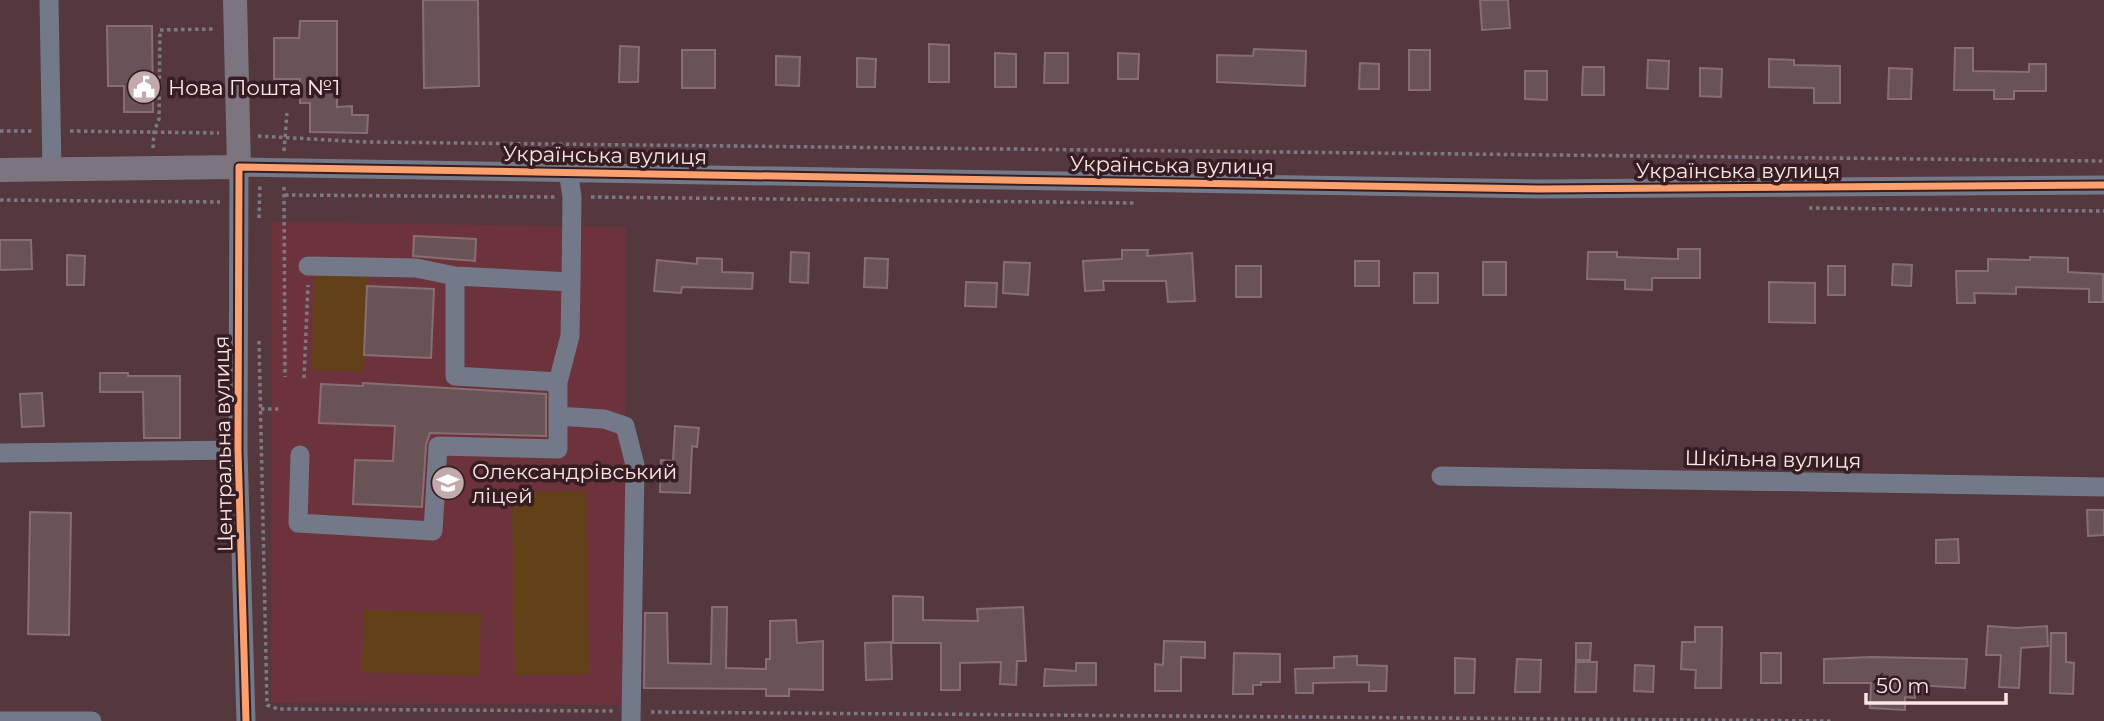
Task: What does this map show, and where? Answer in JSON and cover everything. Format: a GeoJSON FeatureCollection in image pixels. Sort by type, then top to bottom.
{"type":"FeatureCollection","features":[{"type":"Feature","properties":{"kind":"main road","name":"Центральна вулиця"},"geometry":{"type":"LineString","coordinates":[[234,0],[237,134],[250,167]]}},
{"type":"Feature","properties":{"kind":"main road","name":"Українська вулиця"},"geometry":{"type":"LineString","coordinates":[[0,170],[250,167]]}},
{"type":"Feature","properties":{"kind":"street"},"geometry":{"type":"LineString","coordinates":[[49,0],[52,171]]}},
{"type":"Feature","properties":{"kind":"street","name":"Українська вулиця"},"geometry":{"type":"LineString","coordinates":[[250,167],[1540,190],[2104,185]]}},
{"type":"Feature","properties":{"kind":"street","name":"Центральна вулиця"},"geometry":{"type":"LineString","coordinates":[[246,721],[238,450],[239,206],[250,167]]}},
{"type":"Feature","properties":{"kind":"street"},"geometry":{"type":"LineString","coordinates":[[300,455],[298,523],[433,531],[438,446],[558,449],[558,382],[570,336],[572,197],[568,171]]}},
{"type":"Feature","properties":{"kind":"street"},"geometry":{"type":"LineString","coordinates":[[308,266],[416,268],[455,276],[571,282]]}},
{"type":"Feature","properties":{"kind":"street"},"geometry":{"type":"LineString","coordinates":[[455,276],[455,376],[558,382]]}},
{"type":"Feature","properties":{"kind":"street"},"geometry":{"type":"LineString","coordinates":[[558,416],[604,419],[625,426],[635,465],[631,716]]}},
{"type":"Feature","properties":{"kind":"street"},"geometry":{"type":"LineString","coordinates":[[0,453],[238,450]]}},
{"type":"Feature","properties":{"kind":"street","name":"Шкільна вулиця"},"geometry":{"type":"LineString","coordinates":[[1441,476],[2104,487]]}},
{"type":"Feature","properties":{"kind":"street"},"geometry":{"type":"LineString","coordinates":[[0,720],[92,721]]}},
{"type":"Feature","properties":{"kind":"path"},"geometry":{"type":"LineString","coordinates":[[153,169],[154,132],[159,119],[160,30],[235,28]]}},
{"type":"Feature","properties":{"kind":"path"},"geometry":{"type":"LineString","coordinates":[[285,377],[283,166],[287,113]]}},
{"type":"Feature","properties":{"kind":"path"},"geometry":{"type":"LineString","coordinates":[[0,131],[237,134],[366,142],[2104,160]]}},
{"type":"Feature","properties":{"kind":"path"},"geometry":{"type":"LineString","coordinates":[[250,167],[260,207],[259,221]]}},
{"type":"Feature","properties":{"kind":"path"},"geometry":{"type":"LineString","coordinates":[[0,200],[229,202],[230,207],[260,207]]}},
{"type":"Feature","properties":{"kind":"path"},"geometry":{"type":"LineString","coordinates":[[304,378],[308,266]]}},
{"type":"Feature","properties":{"kind":"path"},"geometry":{"type":"LineString","coordinates":[[259,332],[267,705],[278,709],[631,716],[1832,721]]}},
{"type":"Feature","properties":{"kind":"path"},"geometry":{"type":"LineString","coordinates":[[261,410],[279,409]]}},
{"type":"Feature","properties":{"kind":"shaded area","name":"Олександрівський ліцей"},"geometry":{"type":"Polygon","coordinates":[[[272,222],[626,227],[624,705],[271,703],[272,222]]]}},
{"type":"Feature","properties":{"kind":"shaded area"},"geometry":{"type":"Polygon","coordinates":[[[315,274],[367,275],[363,372],[312,369],[315,274]]]}},
{"type":"Feature","properties":{"kind":"shaded area"},"geometry":{"type":"Polygon","coordinates":[[[586,491],[589,674],[515,675],[512,492],[586,491]]]}},
{"type":"Feature","properties":{"kind":"shaded area"},"geometry":{"type":"Polygon","coordinates":[[[364,610],[481,614],[479,676],[362,672],[364,610]]]}},
{"type":"Feature","properties":{"kind":"building"},"geometry":{"type":"Polygon","coordinates":[[[423,0],[478,0],[479,86],[424,88],[423,0]]]}},
{"type":"Feature","properties":{"kind":"building"},"geometry":{"type":"Polygon","coordinates":[[[1480,0],[1508,0],[1510,28],[1482,30],[1480,0]]]}},
{"type":"Feature","properties":{"kind":"building"},"geometry":{"type":"Polygon","coordinates":[[[300,21],[337,21],[337,107],[352,106],[352,115],[368,115],[367,133],[310,132],[310,103],[300,103],[300,79],[274,79],[274,38],[299,38],[300,21]]]}},
{"type":"Feature","properties":{"kind":"building"},"geometry":{"type":"Polygon","coordinates":[[[107,26],[152,26],[153,112],[124,112],[124,86],[108,86],[107,26]]]}},
{"type":"Feature","properties":{"kind":"building"},"geometry":{"type":"Polygon","coordinates":[[[929,44],[949,45],[949,82],[929,82],[929,44]]]}},
{"type":"Feature","properties":{"kind":"building"},"geometry":{"type":"Polygon","coordinates":[[[620,46],[639,47],[638,82],[619,82],[620,46]]]}},
{"type":"Feature","properties":{"kind":"building"},"geometry":{"type":"Polygon","coordinates":[[[1955,48],[1973,48],[1973,71],[2029,72],[2029,64],[2046,64],[2046,91],[2014,91],[2014,99],[1994,99],[1994,90],[1954,90],[1955,48]]]}},
{"type":"Feature","properties":{"kind":"building"},"geometry":{"type":"Polygon","coordinates":[[[1254,49],[1306,51],[1305,86],[1217,82],[1217,55],[1253,56],[1254,49]]]}},
{"type":"Feature","properties":{"kind":"building"},"geometry":{"type":"Polygon","coordinates":[[[682,50],[715,50],[715,88],[682,88],[682,50]]]}},
{"type":"Feature","properties":{"kind":"building"},"geometry":{"type":"Polygon","coordinates":[[[1409,50],[1430,50],[1430,90],[1409,90],[1409,50]]]}},
{"type":"Feature","properties":{"kind":"building"},"geometry":{"type":"Polygon","coordinates":[[[995,53],[1016,54],[1016,87],[995,87],[995,53]]]}},
{"type":"Feature","properties":{"kind":"building"},"geometry":{"type":"Polygon","coordinates":[[[1045,53],[1068,53],[1068,83],[1044,83],[1045,53]]]}},
{"type":"Feature","properties":{"kind":"building"},"geometry":{"type":"Polygon","coordinates":[[[1118,53],[1139,54],[1138,79],[1118,79],[1118,53]]]}},
{"type":"Feature","properties":{"kind":"building"},"geometry":{"type":"Polygon","coordinates":[[[776,56],[800,57],[799,86],[776,85],[776,56]]]}},
{"type":"Feature","properties":{"kind":"building"},"geometry":{"type":"Polygon","coordinates":[[[857,58],[876,59],[875,87],[857,87],[857,58]]]}},
{"type":"Feature","properties":{"kind":"building"},"geometry":{"type":"Polygon","coordinates":[[[1769,59],[1794,60],[1794,65],[1840,66],[1840,103],[1814,103],[1814,88],[1769,87],[1769,59]]]}},
{"type":"Feature","properties":{"kind":"building"},"geometry":{"type":"Polygon","coordinates":[[[1648,60],[1669,61],[1668,89],[1647,88],[1648,60]]]}},
{"type":"Feature","properties":{"kind":"building"},"geometry":{"type":"Polygon","coordinates":[[[1360,63],[1379,64],[1379,89],[1359,89],[1360,63]]]}},
{"type":"Feature","properties":{"kind":"building"},"geometry":{"type":"Polygon","coordinates":[[[1583,67],[1604,67],[1604,95],[1582,95],[1583,67]]]}},
{"type":"Feature","properties":{"kind":"building"},"geometry":{"type":"Polygon","coordinates":[[[1700,68],[1722,69],[1721,97],[1700,96],[1700,68]]]}},
{"type":"Feature","properties":{"kind":"building"},"geometry":{"type":"Polygon","coordinates":[[[1889,68],[1912,69],[1911,99],[1888,99],[1889,68]]]}},
{"type":"Feature","properties":{"kind":"building"},"geometry":{"type":"Polygon","coordinates":[[[1525,71],[1547,71],[1547,100],[1525,99],[1525,71]]]}},
{"type":"Feature","properties":{"kind":"building"},"geometry":{"type":"Polygon","coordinates":[[[414,236],[476,239],[475,261],[413,256],[414,236]]]}},
{"type":"Feature","properties":{"kind":"building"},"geometry":{"type":"Polygon","coordinates":[[[0,240],[31,240],[32,269],[0,270],[0,240]]]}},
{"type":"Feature","properties":{"kind":"building"},"geometry":{"type":"Polygon","coordinates":[[[1678,249],[1700,249],[1700,278],[1652,278],[1652,290],[1625,289],[1625,280],[1587,279],[1588,252],[1617,252],[1617,257],[1678,259],[1678,249]]]}},
{"type":"Feature","properties":{"kind":"building"},"geometry":{"type":"Polygon","coordinates":[[[1122,250],[1148,250],[1147,256],[1192,253],[1195,301],[1168,302],[1166,281],[1103,281],[1104,290],[1085,291],[1083,261],[1122,259],[1122,250]]]}},
{"type":"Feature","properties":{"kind":"building"},"geometry":{"type":"Polygon","coordinates":[[[791,252],[809,253],[808,283],[790,282],[791,252]]]}},
{"type":"Feature","properties":{"kind":"building"},"geometry":{"type":"Polygon","coordinates":[[[67,255],[85,256],[84,285],[67,285],[67,255]]]}},
{"type":"Feature","properties":{"kind":"building"},"geometry":{"type":"Polygon","coordinates":[[[2030,257],[2068,258],[2068,272],[2103,274],[2103,302],[2089,302],[2089,289],[2016,287],[2016,294],[1974,293],[1975,303],[1957,303],[1956,271],[1988,271],[1988,259],[2030,260],[2030,257]]]}},
{"type":"Feature","properties":{"kind":"building"},"geometry":{"type":"Polygon","coordinates":[[[697,258],[722,259],[722,272],[753,273],[752,289],[682,287],[681,293],[654,291],[657,260],[697,264],[697,258]]]}},
{"type":"Feature","properties":{"kind":"building"},"geometry":{"type":"Polygon","coordinates":[[[865,258],[888,259],[887,288],[864,287],[865,258]]]}},
{"type":"Feature","properties":{"kind":"building"},"geometry":{"type":"Polygon","coordinates":[[[1355,261],[1379,261],[1379,286],[1355,286],[1355,261]]]}},
{"type":"Feature","properties":{"kind":"building"},"geometry":{"type":"Polygon","coordinates":[[[1004,262],[1030,263],[1028,295],[1003,293],[1004,262]]]}},
{"type":"Feature","properties":{"kind":"building"},"geometry":{"type":"Polygon","coordinates":[[[1483,262],[1506,262],[1506,295],[1483,295],[1483,262]]]}},
{"type":"Feature","properties":{"kind":"building"},"geometry":{"type":"Polygon","coordinates":[[[1893,264],[1912,265],[1911,286],[1892,285],[1893,264]]]}},
{"type":"Feature","properties":{"kind":"building"},"geometry":{"type":"Polygon","coordinates":[[[1236,266],[1261,266],[1261,297],[1236,297],[1236,266]]]}},
{"type":"Feature","properties":{"kind":"building"},"geometry":{"type":"Polygon","coordinates":[[[1828,266],[1845,266],[1845,295],[1828,295],[1828,266]]]}},
{"type":"Feature","properties":{"kind":"building"},"geometry":{"type":"Polygon","coordinates":[[[1414,273],[1438,273],[1438,303],[1414,303],[1414,273]]]}},
{"type":"Feature","properties":{"kind":"building"},"geometry":{"type":"Polygon","coordinates":[[[966,282],[997,283],[996,307],[965,306],[966,282]]]}},
{"type":"Feature","properties":{"kind":"building"},"geometry":{"type":"Polygon","coordinates":[[[1769,282],[1815,283],[1815,323],[1769,322],[1769,282]]]}},
{"type":"Feature","properties":{"kind":"building"},"geometry":{"type":"Polygon","coordinates":[[[367,286],[434,289],[431,358],[364,355],[367,286]]]}},
{"type":"Feature","properties":{"kind":"building"},"geometry":{"type":"Polygon","coordinates":[[[100,373],[180,376],[180,438],[144,438],[143,392],[100,392],[100,373]]]}},
{"type":"Feature","properties":{"kind":"building"},"geometry":{"type":"Polygon","coordinates":[[[363,383],[546,394],[546,436],[430,433],[426,445],[422,507],[353,504],[355,460],[393,461],[395,426],[319,423],[321,384],[363,386],[363,383]]]}},
{"type":"Feature","properties":{"kind":"building"},"geometry":{"type":"Polygon","coordinates":[[[42,393],[44,426],[22,427],[20,394],[42,393]]]}},
{"type":"Feature","properties":{"kind":"building"},"geometry":{"type":"Polygon","coordinates":[[[675,426],[699,428],[697,447],[692,446],[690,493],[660,492],[661,460],[673,461],[675,426]]]}},
{"type":"Feature","properties":{"kind":"building"},"geometry":{"type":"Polygon","coordinates":[[[2087,510],[2104,510],[2104,535],[2088,536],[2087,510]]]}},
{"type":"Feature","properties":{"kind":"building"},"geometry":{"type":"Polygon","coordinates":[[[30,512],[71,513],[69,635],[28,634],[30,512]]]}},
{"type":"Feature","properties":{"kind":"building"},"geometry":{"type":"Polygon","coordinates":[[[1958,539],[1959,563],[1936,563],[1936,540],[1958,539]]]}},
{"type":"Feature","properties":{"kind":"building"},"geometry":{"type":"Polygon","coordinates":[[[893,596],[923,597],[923,620],[978,621],[977,609],[1023,607],[1026,661],[1017,661],[1016,685],[1000,684],[1001,662],[960,663],[960,690],[941,690],[941,643],[893,643],[893,596]]]}},
{"type":"Feature","properties":{"kind":"building"},"geometry":{"type":"Polygon","coordinates":[[[712,607],[727,607],[726,668],[766,669],[766,659],[770,659],[770,621],[796,620],[797,643],[823,641],[823,690],[789,689],[789,696],[766,696],[766,689],[644,688],[645,613],[667,613],[668,663],[711,664],[712,607]]]}},
{"type":"Feature","properties":{"kind":"building"},"geometry":{"type":"Polygon","coordinates":[[[1988,626],[2047,626],[2048,646],[2021,648],[2019,688],[1999,687],[2001,655],[1986,655],[1988,626]]]}},
{"type":"Feature","properties":{"kind":"building"},"geometry":{"type":"Polygon","coordinates":[[[1695,627],[1722,627],[1721,688],[1695,688],[1696,670],[1681,669],[1682,642],[1695,642],[1695,627]]]}},
{"type":"Feature","properties":{"kind":"building"},"geometry":{"type":"Polygon","coordinates":[[[2051,633],[2066,633],[2066,662],[2074,663],[2073,694],[2050,693],[2051,633]]]}},
{"type":"Feature","properties":{"kind":"building"},"geometry":{"type":"Polygon","coordinates":[[[1164,641],[1205,642],[1205,658],[1181,657],[1181,691],[1155,691],[1155,664],[1163,665],[1164,641]]]}},
{"type":"Feature","properties":{"kind":"building"},"geometry":{"type":"Polygon","coordinates":[[[891,642],[892,679],[866,680],[865,643],[891,642]]]}},
{"type":"Feature","properties":{"kind":"building"},"geometry":{"type":"Polygon","coordinates":[[[1576,643],[1591,643],[1590,660],[1576,660],[1576,643]]]}},
{"type":"Feature","properties":{"kind":"building"},"geometry":{"type":"Polygon","coordinates":[[[1234,653],[1280,654],[1280,682],[1253,685],[1253,694],[1233,694],[1234,653]]]}},
{"type":"Feature","properties":{"kind":"building"},"geometry":{"type":"Polygon","coordinates":[[[1761,653],[1781,653],[1781,683],[1761,683],[1761,653]]]}},
{"type":"Feature","properties":{"kind":"building"},"geometry":{"type":"Polygon","coordinates":[[[1357,656],[1357,665],[1387,666],[1386,691],[1369,691],[1369,682],[1313,683],[1313,693],[1296,693],[1295,669],[1334,668],[1334,657],[1357,656]]]}},
{"type":"Feature","properties":{"kind":"building"},"geometry":{"type":"Polygon","coordinates":[[[1455,658],[1475,659],[1474,693],[1455,693],[1455,658]]]}},
{"type":"Feature","properties":{"kind":"building"},"geometry":{"type":"Polygon","coordinates":[[[1517,659],[1541,660],[1540,692],[1515,692],[1517,659]]]}},
{"type":"Feature","properties":{"kind":"building"},"geometry":{"type":"Polygon","coordinates":[[[1824,659],[1967,659],[1965,688],[1915,685],[1915,698],[1905,697],[1905,710],[1870,708],[1871,683],[1824,683],[1824,659]]]}},
{"type":"Feature","properties":{"kind":"building"},"geometry":{"type":"Polygon","coordinates":[[[1576,662],[1597,662],[1596,692],[1575,692],[1576,662]]]}},
{"type":"Feature","properties":{"kind":"building"},"geometry":{"type":"Polygon","coordinates":[[[1076,663],[1096,663],[1096,685],[1044,686],[1045,669],[1076,671],[1076,663]]]}},
{"type":"Feature","properties":{"kind":"building"},"geometry":{"type":"Polygon","coordinates":[[[1635,665],[1654,666],[1653,692],[1634,691],[1635,665]]]}},
{"type":"Feature","properties":{"kind":"cycle path"},"geometry":{"type":"LineString","coordinates":[[246,721],[238,450],[239,167],[1540,189],[2104,185]]}},
{"type":"Feature","properties":{"kind":"place","name":"Нова Пошта №1"},"geometry":{"type":"Point","coordinates":[144,87]}},
{"type":"Feature","properties":{"kind":"place","name":"Олександрівський ліцей"},"geometry":{"type":"Point","coordinates":[448,483]}}]}
